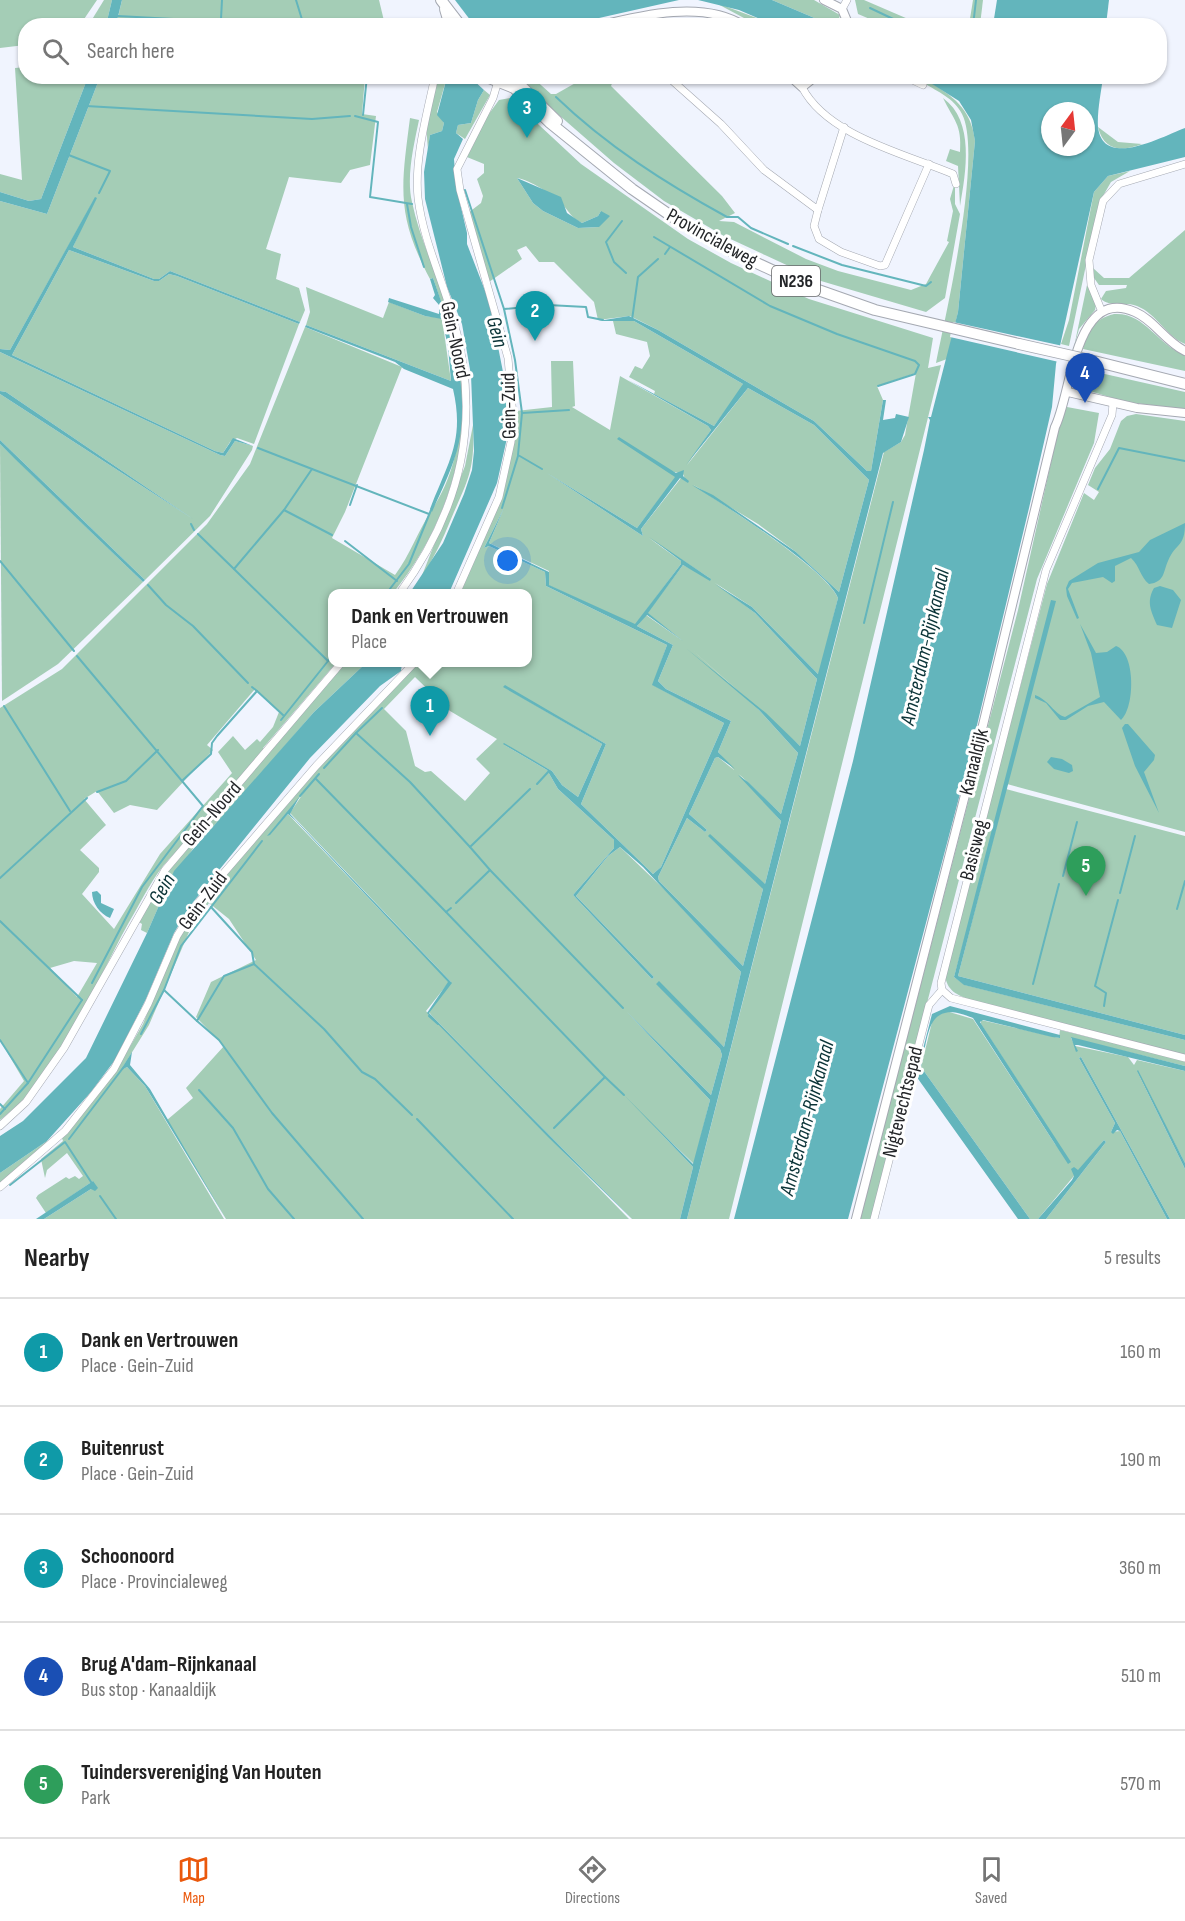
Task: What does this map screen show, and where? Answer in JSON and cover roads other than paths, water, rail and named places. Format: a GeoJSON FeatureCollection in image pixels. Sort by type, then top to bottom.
{"type":"FeatureCollection","features":[{"type":"Feature","properties":{"kind":"main road"},"geometry":{"type":"LineString","coordinates":[[442,1],[447,18]]}},
{"type":"Feature","properties":{"kind":"main road"},"geometry":{"type":"LineString","coordinates":[[442,1],[455,18]]}},
{"type":"Feature","properties":{"kind":"main road","name":"Provincialeweg"},"geometry":{"type":"LineString","coordinates":[[507,84],[604,168],[653,204],[733,252],[829,294],[923,323],[1141,372]]}},
{"type":"Feature","properties":{"kind":"main road","name":"Provincialeweg"},"geometry":{"type":"LineString","coordinates":[[519,84],[553,116],[563,132]]}},
{"type":"Feature","properties":{"kind":"main road","name":"N236"},"geometry":{"type":"LineString","coordinates":[[1141,372],[1185,379]]}},
{"type":"Feature","properties":{"kind":"main road","name":"N236"},"geometry":{"type":"LineString","coordinates":[[1141,372],[1185,384]]}},
{"type":"Feature","properties":{"kind":"street"},"geometry":{"type":"LineString","coordinates":[[824,0],[842,9],[846,18]]}},
{"type":"Feature","properties":{"kind":"street"},"geometry":{"type":"LineString","coordinates":[[842,9],[847,0]]}},
{"type":"Feature","properties":{"kind":"street"},"geometry":{"type":"LineString","coordinates":[[655,18],[703,10],[730,18]]}},
{"type":"Feature","properties":{"kind":"street","name":"Gein-Noord"},"geometry":{"type":"LineString","coordinates":[[402,589],[428,549],[459,476],[466,437],[467,403],[462,357],[453,316],[430,250],[418,195],[419,162],[434,84]]}},
{"type":"Feature","properties":{"kind":"street","name":"Gein-Zuid"},"geometry":{"type":"LineString","coordinates":[[458,589],[499,497],[512,433],[513,406],[508,358],[460,190],[457,169],[493,98],[497,84]]}},
{"type":"Feature","properties":{"kind":"street"},"geometry":{"type":"LineString","coordinates":[[676,84],[721,124],[764,170],[818,210]]}},
{"type":"Feature","properties":{"kind":"street"},"geometry":{"type":"LineString","coordinates":[[799,84],[820,110],[844,127],[955,175],[956,184]]}},
{"type":"Feature","properties":{"kind":"street"},"geometry":{"type":"LineString","coordinates":[[802,87],[806,84]]}},
{"type":"Feature","properties":{"kind":"street"},"geometry":{"type":"LineString","coordinates":[[844,127],[814,230],[819,239],[841,252],[880,266],[885,265],[928,164]]}},
{"type":"Feature","properties":{"kind":"street"},"geometry":{"type":"LineString","coordinates":[[1185,164],[1119,184],[1103,201],[1089,260],[1091,285],[1102,312],[1116,308],[1138,313],[1170,342],[1185,351]]}},
{"type":"Feature","properties":{"kind":"street","name":"Kanaaldijk"},"geometry":{"type":"LineString","coordinates":[[856,1219],[983,725],[1055,427],[1068,392],[1080,338],[1085,327],[1102,312]]}},
{"type":"Feature","properties":{"kind":"street"},"geometry":{"type":"LineString","coordinates":[[1068,392],[1113,403],[1185,413]]}},
{"type":"Feature","properties":{"kind":"street","name":"Basisweg"},"geometry":{"type":"LineString","coordinates":[[942,990],[943,970],[1046,570],[1112,415],[1113,403]]}},
{"type":"Feature","properties":{"kind":"street","name":"Gein-Noord"},"geometry":{"type":"LineString","coordinates":[[0,1126],[26,1102],[64,1048],[165,870],[339,667]]}},
{"type":"Feature","properties":{"kind":"street","name":"Gein-Zuid"},"geometry":{"type":"LineString","coordinates":[[0,1187],[65,1131],[114,1069],[148,1004],[177,936],[197,904],[316,766],[411,667]]}},
{"type":"Feature","properties":{"kind":"street"},"geometry":{"type":"LineString","coordinates":[[942,990],[951,998],[1185,1058]]}},
{"type":"Feature","properties":{"kind":"street","name":"Nigtevechtsepad"},"geometry":{"type":"LineString","coordinates":[[874,1219],[929,1005],[942,990]]}},
{"type":"Feature","properties":{"kind":"water"},"geometry":{"type":"Polygon","coordinates":[[[112,0],[122,0],[118,18],[108,18],[112,0]]]}},
{"type":"Feature","properties":{"kind":"water"},"geometry":{"type":"Polygon","coordinates":[[[455,0],[679,0],[599,18],[469,18],[455,0]]]}},
{"type":"Feature","properties":{"kind":"water"},"geometry":{"type":"Polygon","coordinates":[[[698,0],[772,0],[814,18],[758,18],[739,10],[698,0]]]}},
{"type":"Feature","properties":{"kind":"water"},"geometry":{"type":"Polygon","coordinates":[[[997,0],[1109,0],[1107,18],[994,18],[997,0]]]}},
{"type":"Feature","properties":{"kind":"water"},"geometry":{"type":"Polygon","coordinates":[[[85,84],[97,84],[47,214],[0,201],[0,192],[29,201],[41,199],[85,84]]]}},
{"type":"Feature","properties":{"kind":"water"},"geometry":{"type":"Polygon","coordinates":[[[445,84],[478,84],[484,90],[478,100],[471,123],[458,125],[456,133],[463,139],[454,159],[456,186],[467,233],[467,244],[489,301],[504,377],[509,429],[497,483],[451,589],[412,589],[443,543],[464,494],[472,470],[474,451],[471,375],[462,324],[447,287],[425,199],[424,172],[430,135],[442,131],[444,123],[437,115],[445,84]]]}},
{"type":"Feature","properties":{"kind":"water","name":"Amsterdam-Rijnkanaal"},"geometry":{"type":"Polygon","coordinates":[[[932,84],[1102,84],[1098,121],[1102,140],[1111,146],[1135,147],[1185,128],[1185,157],[1108,176],[1094,192],[1056,364],[1052,407],[1029,508],[966,771],[848,1219],[734,1219],[853,761],[924,450],[930,420],[928,417],[931,417],[958,312],[975,141],[971,120],[959,101],[932,84]]]}},
{"type":"Feature","properties":{"kind":"water"},"geometry":{"type":"Polygon","coordinates":[[[517,178],[561,197],[567,213],[582,223],[598,216],[601,211],[610,216],[599,227],[578,228],[543,211],[533,203],[517,178]]]}},
{"type":"Feature","properties":{"kind":"water"},"geometry":{"type":"Polygon","coordinates":[[[95,197],[97,198],[73,247],[154,279],[159,279],[170,271],[300,322],[299,324],[177,276],[169,274],[159,281],[154,281],[69,250],[12,355],[215,451],[223,453],[233,438],[253,446],[235,441],[225,456],[220,455],[0,352],[0,349],[10,350],[95,197]]]}},
{"type":"Feature","properties":{"kind":"water"},"geometry":{"type":"Polygon","coordinates":[[[433,278],[457,359],[462,422],[457,451],[432,512],[430,509],[453,451],[456,437],[456,407],[453,389],[404,369],[395,362],[305,327],[306,325],[451,381],[448,347],[442,319],[425,316],[388,302],[389,298],[439,314],[439,305],[433,298],[435,295],[430,279],[433,278]]]}},
{"type":"Feature","properties":{"kind":"water"},"geometry":{"type":"Polygon","coordinates":[[[629,316],[658,330],[814,421],[867,471],[871,471],[883,400],[886,400],[883,420],[895,418],[896,414],[909,417],[901,442],[883,453],[687,1219],[680,1219],[693,1167],[624,1095],[693,1164],[710,1100],[627,1012],[711,1095],[722,1055],[720,1049],[656,984],[659,981],[724,1047],[741,972],[643,867],[620,847],[608,856],[576,896],[654,977],[652,979],[573,895],[614,848],[614,840],[558,789],[547,770],[503,744],[552,771],[562,785],[578,797],[602,744],[503,687],[505,685],[606,744],[581,804],[653,874],[661,867],[724,723],[652,685],[667,645],[546,586],[545,572],[489,546],[484,548],[504,508],[489,543],[549,572],[549,585],[635,624],[681,564],[681,561],[649,537],[711,579],[710,581],[683,565],[648,613],[683,641],[647,615],[637,626],[673,645],[658,681],[666,689],[731,721],[718,752],[735,769],[718,757],[715,758],[689,814],[707,830],[705,832],[687,818],[658,877],[659,881],[743,966],[763,889],[708,836],[710,834],[765,884],[781,821],[738,775],[781,814],[798,753],[759,710],[687,649],[766,713],[800,746],[817,679],[755,613],[715,584],[752,607],[818,674],[838,598],[830,585],[794,554],[692,485],[713,495],[796,552],[839,592],[869,480],[814,425],[748,388],[686,465],[711,430],[708,426],[628,380],[714,426],[743,384],[634,321],[598,321],[629,316]]]}},
{"type":"Feature","properties":{"kind":"water"},"geometry":{"type":"Polygon","coordinates":[[[0,391],[6,392],[193,519],[0,394],[0,391]]]}},
{"type":"Feature","properties":{"kind":"water"},"geometry":{"type":"Polygon","coordinates":[[[619,437],[676,473],[684,470],[683,476],[689,481],[688,483],[680,478],[641,529],[643,536],[547,473],[637,528],[675,477],[617,439],[619,437]]]}},
{"type":"Feature","properties":{"kind":"water"},"geometry":{"type":"Polygon","coordinates":[[[0,440],[145,580],[143,582],[15,459],[0,444],[0,440]]]}},
{"type":"Feature","properties":{"kind":"water"},"geometry":{"type":"Polygon","coordinates":[[[1185,523],[1182,541],[1171,555],[1163,576],[1158,581],[1149,584],[1131,558],[1115,566],[1115,581],[1112,583],[1103,577],[1072,583],[1068,589],[1079,618],[1077,619],[1067,596],[1066,588],[1069,581],[1098,563],[1139,552],[1150,540],[1185,523]]]}},
{"type":"Feature","properties":{"kind":"water"},"geometry":{"type":"Polygon","coordinates":[[[1160,586],[1173,590],[1181,600],[1172,628],[1157,625],[1151,611],[1152,593],[1154,588],[1160,586]]]}},
{"type":"Feature","properties":{"kind":"water"},"geometry":{"type":"Polygon","coordinates":[[[1051,600],[1056,601],[958,976],[1185,1035],[1185,1040],[964,985],[954,977],[1051,600]]]}},
{"type":"Feature","properties":{"kind":"water"},"geometry":{"type":"Polygon","coordinates":[[[1080,624],[1096,653],[1107,652],[1116,646],[1123,651],[1127,659],[1130,669],[1131,693],[1126,714],[1121,720],[1104,702],[1088,706],[1066,720],[1060,720],[1046,703],[1035,698],[1035,695],[1040,697],[1065,717],[1100,697],[1091,653],[1080,624]]]}},
{"type":"Feature","properties":{"kind":"water"},"geometry":{"type":"Polygon","coordinates":[[[362,667],[402,667],[401,671],[380,686],[310,758],[190,906],[174,933],[146,999],[115,1060],[91,1092],[47,1141],[0,1173],[0,1136],[23,1121],[86,1058],[147,933],[174,871],[314,712],[362,667]]]}},
{"type":"Feature","properties":{"kind":"water"},"geometry":{"type":"Polygon","coordinates":[[[1128,724],[1155,755],[1154,760],[1144,772],[1159,813],[1135,766],[1122,728],[1128,724]]]}},
{"type":"Feature","properties":{"kind":"water"},"geometry":{"type":"Polygon","coordinates":[[[1051,757],[1062,759],[1072,765],[1073,771],[1069,773],[1054,769],[1047,762],[1051,757]]]}},
{"type":"Feature","properties":{"kind":"water"},"geometry":{"type":"Polygon","coordinates":[[[300,796],[290,814],[452,983],[429,1013],[632,1219],[427,1013],[448,982],[295,820],[288,814],[267,836],[300,796]]]}},
{"type":"Feature","properties":{"kind":"water"},"geometry":{"type":"Polygon","coordinates":[[[97,891],[101,895],[101,903],[114,909],[110,918],[103,914],[95,904],[92,892],[97,891]]]}},
{"type":"Feature","properties":{"kind":"water"},"geometry":{"type":"Polygon","coordinates":[[[950,1006],[1060,1035],[1060,1038],[1052,1037],[983,1020],[980,1022],[1071,1162],[1068,1164],[973,1018],[947,1012],[938,1016],[929,1031],[921,1067],[1030,1219],[1018,1219],[916,1076],[932,1014],[950,1006]]]}},
{"type":"Feature","properties":{"kind":"water"},"geometry":{"type":"Polygon","coordinates":[[[1071,1037],[1185,1066],[1185,1071],[1078,1045],[1075,1045],[1078,1051],[1076,1052],[1071,1037]]]}},
{"type":"Feature","properties":{"kind":"water"},"geometry":{"type":"Polygon","coordinates":[[[132,1052],[130,1065],[150,1089],[226,1219],[145,1086],[127,1067],[120,1071],[132,1052]]]}},
{"type":"Feature","properties":{"kind":"water"},"geometry":{"type":"Polygon","coordinates":[[[1081,1057],[1170,1219],[1167,1219],[1120,1131],[1117,1130],[1113,1134],[1111,1132],[1115,1123],[1079,1058],[1081,1057]]]}},
{"type":"Feature","properties":{"kind":"water"},"geometry":{"type":"Polygon","coordinates":[[[1137,1071],[1185,1163],[1185,1169],[1137,1071]]]}},
{"type":"Feature","properties":{"kind":"water"},"geometry":{"type":"Polygon","coordinates":[[[1104,1140],[1106,1142],[1046,1219],[1038,1219],[1072,1180],[1074,1176],[1071,1169],[1074,1167],[1078,1170],[1104,1140]]]}},
{"type":"Feature","properties":{"kind":"water"},"geometry":{"type":"Polygon","coordinates":[[[93,1181],[98,1188],[95,1191],[91,1189],[44,1219],[36,1219],[93,1181]]]}},
{"type":"Feature","properties":{"kind":"waterway"},"geometry":{"type":"LineString","coordinates":[[221,18],[222,0]]}},
{"type":"Feature","properties":{"kind":"waterway"},"geometry":{"type":"LineString","coordinates":[[296,0],[302,18]]}},
{"type":"Feature","properties":{"kind":"waterway"},"geometry":{"type":"LineString","coordinates":[[974,18],[976,0]]}},
{"type":"Feature","properties":{"kind":"waterway"},"geometry":{"type":"LineString","coordinates":[[870,8],[891,18]]}},
{"type":"Feature","properties":{"kind":"waterway"},"geometry":{"type":"LineString","coordinates":[[118,16],[155,18]]}},
{"type":"Feature","properties":{"kind":"waterway"},"geometry":{"type":"LineString","coordinates":[[363,115],[366,84]]}},
{"type":"Feature","properties":{"kind":"waterway"},"geometry":{"type":"LineString","coordinates":[[556,97],[616,148],[681,191],[727,217],[738,217],[751,228],[788,244]]}},
{"type":"Feature","properties":{"kind":"waterway"},"geometry":{"type":"LineString","coordinates":[[86,106],[312,119],[350,116]]}},
{"type":"Feature","properties":{"kind":"waterway"},"geometry":{"type":"LineString","coordinates":[[355,116],[378,122],[370,197],[412,204]]}},
{"type":"Feature","properties":{"kind":"waterway"},"geometry":{"type":"LineString","coordinates":[[66,154],[110,171],[99,193]]}},
{"type":"Feature","properties":{"kind":"waterway","name":"Gein"},"geometry":{"type":"LineString","coordinates":[[465,190],[504,309],[515,360],[522,413],[518,455],[542,469]]}},
{"type":"Feature","properties":{"kind":"waterway"},"geometry":{"type":"LineString","coordinates":[[407,204],[411,227],[424,267]]}},
{"type":"Feature","properties":{"kind":"waterway"},"geometry":{"type":"LineString","coordinates":[[622,221],[606,242],[614,262],[626,273]]}},
{"type":"Feature","properties":{"kind":"waterway"},"geometry":{"type":"LineString","coordinates":[[654,237],[770,306],[837,334],[915,361],[919,365],[915,374],[878,386]]}},
{"type":"Feature","properties":{"kind":"waterway"},"geometry":{"type":"LineString","coordinates":[[793,246],[842,265],[926,286],[931,282]]}},
{"type":"Feature","properties":{"kind":"waterway"},"geometry":{"type":"LineString","coordinates":[[665,254],[670,247]]}},
{"type":"Feature","properties":{"kind":"waterway"},"geometry":{"type":"LineString","coordinates":[[632,320],[638,277],[658,259]]}},
{"type":"Feature","properties":{"kind":"waterway","name":"Gein"},"geometry":{"type":"LineString","coordinates":[[504,309],[548,305],[586,307],[588,317],[603,320]]}},
{"type":"Feature","properties":{"kind":"waterway"},"geometry":{"type":"LineString","coordinates":[[522,413],[569,410]]}},
{"type":"Feature","properties":{"kind":"waterway"},"geometry":{"type":"LineString","coordinates":[[258,448],[312,469],[284,510],[234,569],[328,661]]}},
{"type":"Feature","properties":{"kind":"waterway"},"geometry":{"type":"LineString","coordinates":[[1098,489],[1119,448],[1185,461]]}},
{"type":"Feature","properties":{"kind":"waterway"},"geometry":{"type":"LineString","coordinates":[[502,508],[518,456]]}},
{"type":"Feature","properties":{"kind":"waterway"},"geometry":{"type":"LineString","coordinates":[[312,469],[429,514]]}},
{"type":"Feature","properties":{"kind":"waterway"},"geometry":{"type":"LineString","coordinates":[[350,505],[357,485]]}},
{"type":"Feature","properties":{"kind":"waterway"},"geometry":{"type":"LineString","coordinates":[[864,623],[893,502]]}},
{"type":"Feature","properties":{"kind":"waterway"},"geometry":{"type":"LineString","coordinates":[[284,510],[332,535]]}},
{"type":"Feature","properties":{"kind":"waterway"},"geometry":{"type":"LineString","coordinates":[[390,589],[409,564],[431,510]]}},
{"type":"Feature","properties":{"kind":"waterway"},"geometry":{"type":"LineString","coordinates":[[191,524],[194,530]]}},
{"type":"Feature","properties":{"kind":"waterway"},"geometry":{"type":"LineString","coordinates":[[198,534],[234,569]]}},
{"type":"Feature","properties":{"kind":"waterway"},"geometry":{"type":"LineString","coordinates":[[345,541],[397,581]]}},
{"type":"Feature","properties":{"kind":"waterway"},"geometry":{"type":"LineString","coordinates":[[0,561],[74,651]]}},
{"type":"Feature","properties":{"kind":"waterway"},"geometry":{"type":"LineString","coordinates":[[148,585],[166,605],[193,626],[248,683]]}},
{"type":"Feature","properties":{"kind":"waterway","name":"Gein"},"geometry":{"type":"LineString","coordinates":[[77,656],[203,806],[142,887],[92,983]]}},
{"type":"Feature","properties":{"kind":"waterway"},"geometry":{"type":"LineString","coordinates":[[281,720],[328,661]]}},
{"type":"Feature","properties":{"kind":"waterway"},"geometry":{"type":"LineString","coordinates":[[252,687],[257,691]]}},
{"type":"Feature","properties":{"kind":"waterway"},"geometry":{"type":"LineString","coordinates":[[183,780],[211,754],[212,743],[217,736],[257,691],[283,715]]}},
{"type":"Feature","properties":{"kind":"waterway"},"geometry":{"type":"LineString","coordinates":[[4,706],[70,811]]}},
{"type":"Feature","properties":{"kind":"waterway"},"geometry":{"type":"LineString","coordinates":[[356,733],[382,708]]}},
{"type":"Feature","properties":{"kind":"waterway"},"geometry":{"type":"LineString","coordinates":[[324,768],[356,733],[410,782],[470,847]]}},
{"type":"Feature","properties":{"kind":"waterway"},"geometry":{"type":"LineString","coordinates":[[97,792],[126,781],[158,750]]}},
{"type":"Feature","properties":{"kind":"waterway"},"geometry":{"type":"LineString","coordinates":[[537,784],[549,771]]}},
{"type":"Feature","properties":{"kind":"waterway"},"geometry":{"type":"LineString","coordinates":[[300,796],[319,774]]}},
{"type":"Feature","properties":{"kind":"waterway"},"geometry":{"type":"LineString","coordinates":[[316,779],[446,912],[451,908]]}},
{"type":"Feature","properties":{"kind":"waterway"},"geometry":{"type":"LineString","coordinates":[[456,903],[490,870],[470,847],[530,789]]}},
{"type":"Feature","properties":{"kind":"waterway"},"geometry":{"type":"LineString","coordinates":[[0,878],[87,798]]}},
{"type":"Feature","properties":{"kind":"waterway"},"geometry":{"type":"LineString","coordinates":[[1063,876],[1077,822]]}},
{"type":"Feature","properties":{"kind":"waterway"},"geometry":{"type":"LineString","coordinates":[[1120,893],[1135,836]]}},
{"type":"Feature","properties":{"kind":"waterway"},"geometry":{"type":"LineString","coordinates":[[141,1034],[164,990],[181,946],[262,841]]}},
{"type":"Feature","properties":{"kind":"waterway"},"geometry":{"type":"LineString","coordinates":[[490,870],[623,1008]]}},
{"type":"Feature","properties":{"kind":"waterway"},"geometry":{"type":"LineString","coordinates":[[1177,909],[1185,881]]}},
{"type":"Feature","properties":{"kind":"waterway"},"geometry":{"type":"LineString","coordinates":[[1033,984],[1059,884]]}},
{"type":"Feature","properties":{"kind":"waterway"},"geometry":{"type":"LineString","coordinates":[[1104,1006],[1106,993],[1095,986],[1118,900]]}},
{"type":"Feature","properties":{"kind":"waterway"},"geometry":{"type":"LineString","coordinates":[[211,907],[252,952],[254,964],[224,976],[197,1021],[219,1040],[272,1113],[363,1219]]}},
{"type":"Feature","properties":{"kind":"waterway"},"geometry":{"type":"LineString","coordinates":[[446,912],[605,1077],[554,1128]]}},
{"type":"Feature","properties":{"kind":"waterway"},"geometry":{"type":"LineString","coordinates":[[0,921],[82,1000]]}},
{"type":"Feature","properties":{"kind":"waterway"},"geometry":{"type":"LineString","coordinates":[[254,964],[324,1029],[362,1072],[375,1079],[412,1115]]}},
{"type":"Feature","properties":{"kind":"waterway"},"geometry":{"type":"LineString","coordinates":[[164,990],[197,1021]]}},
{"type":"Feature","properties":{"kind":"waterway"},"geometry":{"type":"LineString","coordinates":[[28,1083],[82,1000]]}},
{"type":"Feature","properties":{"kind":"waterway"},"geometry":{"type":"LineString","coordinates":[[429,1016],[438,1024]]}},
{"type":"Feature","properties":{"kind":"waterway"},"geometry":{"type":"LineString","coordinates":[[0,1040],[28,1083],[0,1114]]}},
{"type":"Feature","properties":{"kind":"waterway"},"geometry":{"type":"LineString","coordinates":[[69,1139],[123,1068]]}},
{"type":"Feature","properties":{"kind":"waterway"},"geometry":{"type":"LineString","coordinates":[[605,1077],[624,1095]]}},
{"type":"Feature","properties":{"kind":"waterway"},"geometry":{"type":"LineString","coordinates":[[199,1090],[233,1128],[268,1189],[294,1219]]}},
{"type":"Feature","properties":{"kind":"waterway"},"geometry":{"type":"LineString","coordinates":[[0,1104],[5,1109]]}},
{"type":"Feature","properties":{"kind":"waterway"},"geometry":{"type":"LineString","coordinates":[[417,1119],[513,1219]]}},
{"type":"Feature","properties":{"kind":"waterway"},"geometry":{"type":"LineString","coordinates":[[10,1185],[65,1142],[93,1185]]}},
{"type":"Feature","properties":{"kind":"waterway"},"geometry":{"type":"LineString","coordinates":[[100,1196],[116,1219]]}},
{"type":"Feature","properties":{"kind":"place","name":"Schoonoord"},"geometry":{"type":"Point","coordinates":[527,138]}},
{"type":"Feature","properties":{"kind":"place","name":"Buitenrust"},"geometry":{"type":"Point","coordinates":[535,341]}},
{"type":"Feature","properties":{"kind":"place","name":"Brug A'dam-Rijnkanaal"},"geometry":{"type":"Point","coordinates":[1085,403]}},
{"type":"Feature","properties":{"kind":"place","name":"Dank en Vertrouwen"},"geometry":{"type":"Point","coordinates":[430,736]}},
{"type":"Feature","properties":{"kind":"place","name":"Tuindersvereniging Van Houten"},"geometry":{"type":"Point","coordinates":[1086,896]}}]}
